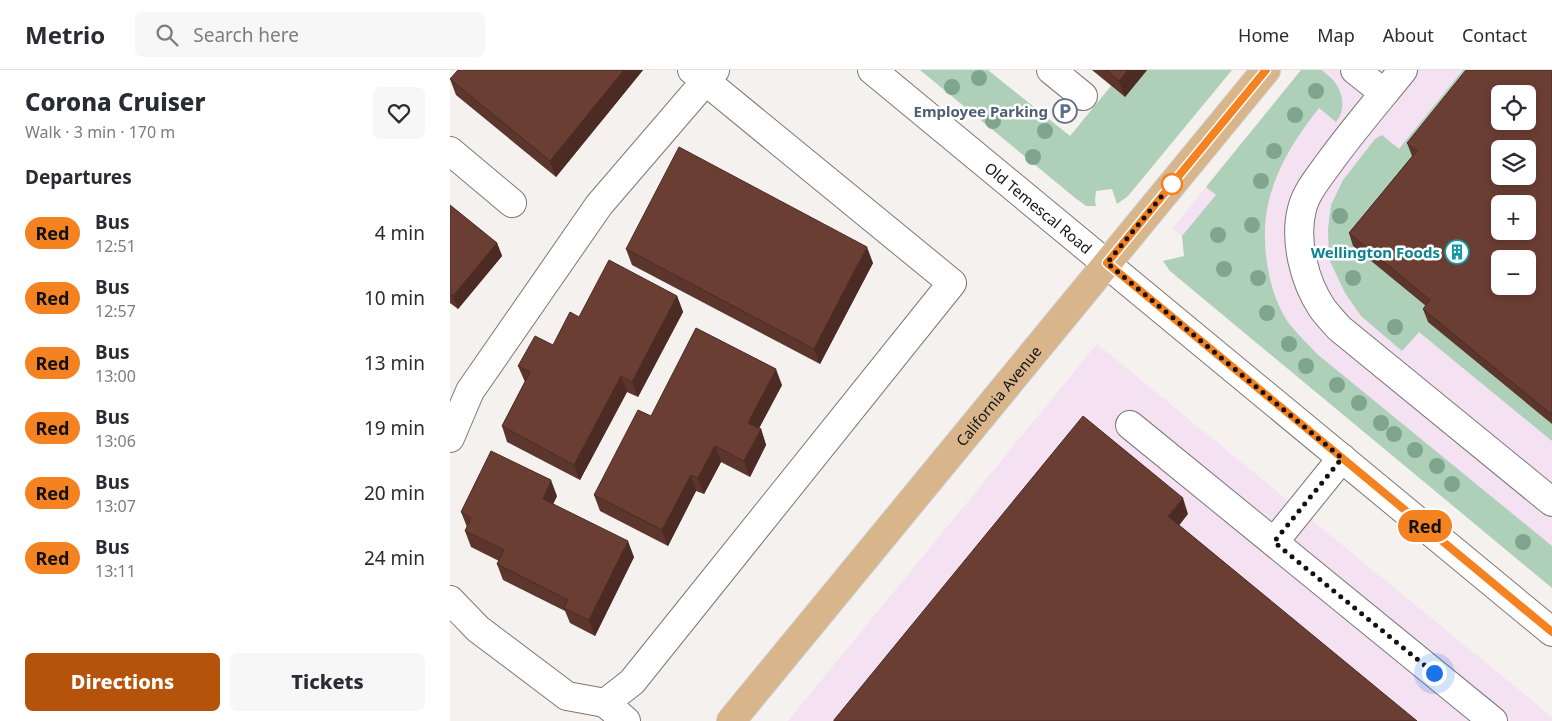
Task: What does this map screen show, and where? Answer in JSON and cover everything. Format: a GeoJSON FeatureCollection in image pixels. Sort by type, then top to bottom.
{"type":"FeatureCollection","features":[{"type":"Feature","properties":{"kind":"main road","name":"California Avenue"},"geometry":{"type":"LineString","coordinates":[[731,721],[1266,70]]}},
{"type":"Feature","properties":{"kind":"street","name":"Old Temescal Road"},"geometry":{"type":"LineString","coordinates":[[872,70],[1552,632]]}},
{"type":"Feature","properties":{"kind":"street"},"geometry":{"type":"LineString","coordinates":[[1051,70],[1083,96]]}},
{"type":"Feature","properties":{"kind":"street"},"geometry":{"type":"LineString","coordinates":[[1355,70],[1384,93]]}},
{"type":"Feature","properties":{"kind":"street"},"geometry":{"type":"LineString","coordinates":[[1403,70],[1343,142],[1313,184],[1302,208],[1299,236],[1304,268],[1322,308],[1340,328],[1552,502]]}},
{"type":"Feature","properties":{"kind":"street"},"geometry":{"type":"LineString","coordinates":[[450,438],[459,388],[704,74],[952,283],[632,682],[605,703]]}},
{"type":"Feature","properties":{"kind":"street"},"geometry":{"type":"LineString","coordinates":[[450,151],[512,202]]}},
{"type":"Feature","properties":{"kind":"street"},"geometry":{"type":"LineString","coordinates":[[1130,425],[1493,721]]}},
{"type":"Feature","properties":{"kind":"street"},"geometry":{"type":"LineString","coordinates":[[1274,542],[1342,458]]}},
{"type":"Feature","properties":{"kind":"street"},"geometry":{"type":"LineString","coordinates":[[450,600],[478,630],[567,696],[605,703],[626,721]]}},
{"type":"Feature","properties":{"kind":"shaded area"},"geometry":{"type":"Polygon","coordinates":[[[1301,70],[1552,70],[1552,588],[1170,271],[1163,261],[1184,256],[1182,236],[1172,229],[1301,70]]]}},
{"type":"Feature","properties":{"kind":"shaded area"},"geometry":{"type":"Polygon","coordinates":[[[1097,344],[1552,717],[1552,721],[788,721],[1097,344]]]}},
{"type":"Feature","properties":{"kind":"green space"},"geometry":{"type":"Polygon","coordinates":[[[920,70],[988,70],[1070,136],[1111,86],[1125,97],[1147,70],[1232,70],[1128,196],[1117,204],[1112,189],[1096,191],[1096,206],[1086,206],[920,70]]]}},
{"type":"Feature","properties":{"kind":"green space"},"geometry":{"type":"Polygon","coordinates":[[[1301,70],[1321,70],[1330,77],[1341,93],[1342,111],[1336,122],[1319,108],[1292,146],[1273,185],[1265,227],[1265,250],[1270,280],[1280,308],[1291,326],[1317,354],[1552,546],[1552,588],[1170,271],[1163,261],[1184,256],[1182,236],[1216,195],[1206,187],[1301,70]]]}},
{"type":"Feature","properties":{"kind":"green space"},"geometry":{"type":"Polygon","coordinates":[[[1463,70],[1482,70],[1412,155],[1421,163],[1435,313],[1552,424],[1552,441],[1419,332],[1402,351],[1361,316],[1345,293],[1329,259],[1328,229],[1331,205],[1343,180],[1375,139],[1382,135],[1399,149],[1463,70]]]}},
{"type":"Feature","properties":{"kind":"building"},"geometry":{"type":"Polygon","coordinates":[[[458,70],[624,70],[550,161],[450,79],[458,70]]]}},
{"type":"Feature","properties":{"kind":"building"},"geometry":{"type":"Polygon","coordinates":[[[1106,70],[1128,70],[1119,81],[1106,70]]]}},
{"type":"Feature","properties":{"kind":"building","name":"Wellington Foods"},"geometry":{"type":"Polygon","coordinates":[[[1466,70],[1552,70],[1552,415],[1423,309],[1430,300],[1349,233],[1417,151],[1407,143],[1466,70]]]}},
{"type":"Feature","properties":{"kind":"building"},"geometry":{"type":"Polygon","coordinates":[[[679,147],[867,247],[814,349],[626,249],[679,147]]]}},
{"type":"Feature","properties":{"kind":"building"},"geometry":{"type":"Polygon","coordinates":[[[450,205],[497,243],[453,296],[450,294],[450,205]]]}},
{"type":"Feature","properties":{"kind":"building"},"geometry":{"type":"Polygon","coordinates":[[[609,260],[677,296],[632,382],[621,376],[574,465],[502,426],[530,372],[518,366],[535,336],[553,345],[570,312],[579,317],[609,260]]]}},
{"type":"Feature","properties":{"kind":"building"},"geometry":{"type":"Polygon","coordinates":[[[696,328],[776,369],[748,423],[761,429],[744,461],[715,446],[698,478],[691,475],[662,530],[594,495],[638,410],[651,416],[696,328]]]}},
{"type":"Feature","properties":{"kind":"building"},"geometry":{"type":"Polygon","coordinates":[[[1083,416],[1183,498],[1168,516],[1417,721],[834,721],[1083,416]]]}},
{"type":"Feature","properties":{"kind":"building"},"geometry":{"type":"Polygon","coordinates":[[[491,451],[551,480],[543,499],[628,541],[589,620],[564,608],[568,600],[497,564],[504,550],[465,531],[471,518],[461,512],[491,451]]]}},
{"type":"Feature","properties":{"kind":"bus line","name":"Red"},"geometry":{"type":"LineString","coordinates":[[1266,70],[1107,263],[1552,632]]}},
{"type":"Feature","properties":{"kind":"place","name":"Employee Parking"},"geometry":{"type":"Point","coordinates":[1065,111]}},
{"type":"Feature","properties":{"kind":"place","name":"Wellington Foods"},"geometry":{"type":"Point","coordinates":[1457,252]}},
{"type":"Feature","properties":{"kind":"route"},"geometry":{"type":"LineString","coordinates":[[1172,184],[1175,180],[1107,263],[1342,458],[1274,542],[1434,673]]}}]}
